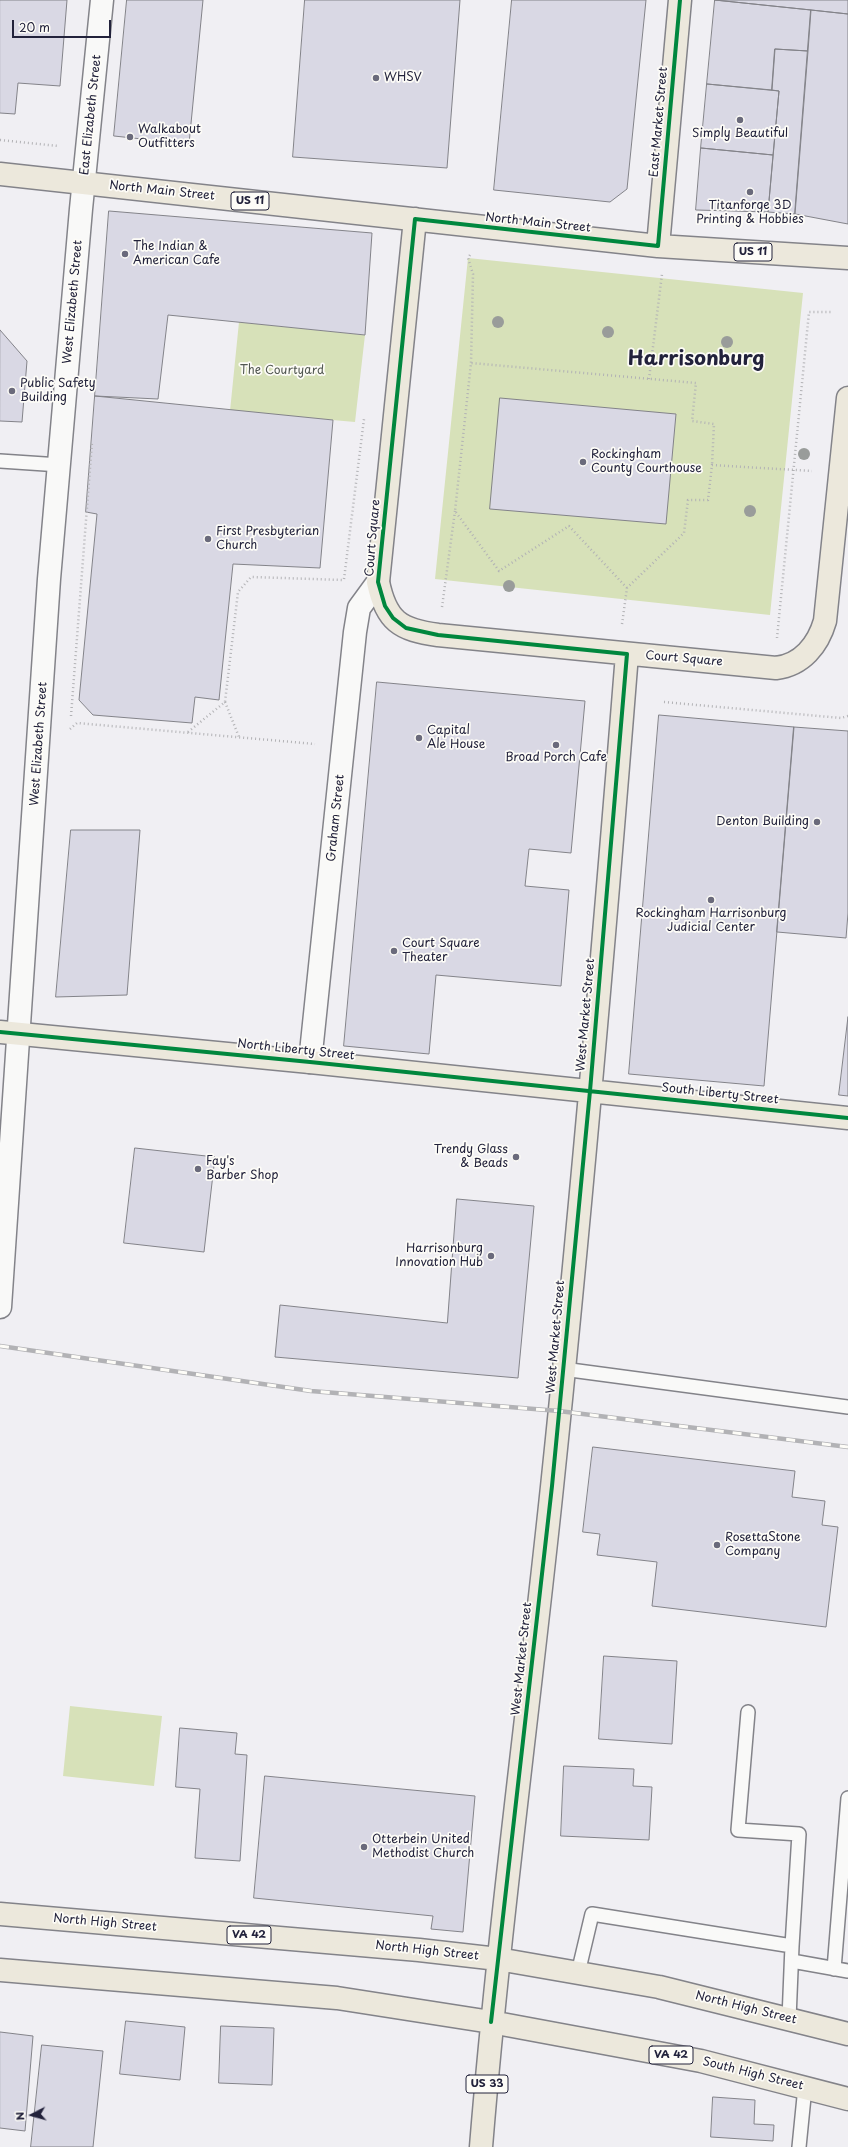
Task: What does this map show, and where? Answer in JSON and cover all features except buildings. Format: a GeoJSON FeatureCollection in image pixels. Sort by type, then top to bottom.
{"type":"FeatureCollection","features":[{"type":"Feature","properties":{"kind":"main road","name":"East Market Street"},"geometry":{"type":"LineString","coordinates":[[662,247],[680,0]]}},
{"type":"Feature","properties":{"kind":"main road","name":"North Main Street"},"geometry":{"type":"LineString","coordinates":[[0,174],[84,182],[662,247]]}},
{"type":"Feature","properties":{"kind":"main road","name":"Court Square"},"geometry":{"type":"LineString","coordinates":[[415,219],[378,582],[385,606],[403,627],[438,636],[776,668],[792,663],[810,651],[822,633],[825,621],[844,473],[848,398]]}},
{"type":"Feature","properties":{"kind":"main road","name":"US 11"},"geometry":{"type":"LineString","coordinates":[[662,247],[848,258]]}},
{"type":"Feature","properties":{"kind":"main road","name":"West Market Street"},"geometry":{"type":"LineString","coordinates":[[482,2147],[491,2022],[552,1486],[590,1091],[627,654]]}},
{"type":"Feature","properties":{"kind":"main road","name":"North Liberty Street"},"geometry":{"type":"LineString","coordinates":[[10,1033],[590,1091]]}},
{"type":"Feature","properties":{"kind":"main road","name":"South Liberty Street"},"geometry":{"type":"LineString","coordinates":[[590,1091],[848,1118]]}},
{"type":"Feature","properties":{"kind":"main road","name":"North High Street"},"geometry":{"type":"LineString","coordinates":[[0,1914],[419,1950],[498,1959],[659,1987],[848,2034]]}},
{"type":"Feature","properties":{"kind":"main road","name":"VA 42"},"geometry":{"type":"LineString","coordinates":[[0,1970],[337,1998],[491,2022]]}},
{"type":"Feature","properties":{"kind":"main road","name":"South High Street"},"geometry":{"type":"LineString","coordinates":[[491,2022],[701,2061],[848,2099]]}},
{"type":"Feature","properties":{"kind":"street","name":"East Elizabeth Street"},"geometry":{"type":"LineString","coordinates":[[84,182],[102,0]]}},
{"type":"Feature","properties":{"kind":"street","name":"West Elizabeth Street"},"geometry":{"type":"LineString","coordinates":[[0,1307],[10,1033],[84,182]]}},
{"type":"Feature","properties":{"kind":"street","name":"Graham Street"},"geometry":{"type":"LineString","coordinates":[[310,1062],[355,632],[359,608],[378,582]]}},
{"type":"Feature","properties":{"kind":"lane"},"geometry":{"type":"LineString","coordinates":[[0,461],[60,465]]}},
{"type":"Feature","properties":{"kind":"lane"},"geometry":{"type":"LineString","coordinates":[[563,1369],[848,1407]]}},
{"type":"Feature","properties":{"kind":"lane"},"geometry":{"type":"LineString","coordinates":[[748,1712],[738,1830],[799,1834],[789,2019]]}},
{"type":"Feature","properties":{"kind":"lane"},"geometry":{"type":"LineString","coordinates":[[834,1969],[848,1798]]}},
{"type":"Feature","properties":{"kind":"lane"},"geometry":{"type":"LineString","coordinates":[[578,1973],[592,1914],[792,1946]]}},
{"type":"Feature","properties":{"kind":"lane"},"geometry":{"type":"LineString","coordinates":[[792,1961],[848,1971]]}},
{"type":"Feature","properties":{"kind":"lane"},"geometry":{"type":"LineString","coordinates":[[799,2147],[805,2087]]}},
{"type":"Feature","properties":{"kind":"path"},"geometry":{"type":"LineString","coordinates":[[0,140],[62,146]]}},
{"type":"Feature","properties":{"kind":"path"},"geometry":{"type":"LineString","coordinates":[[649,379],[662,247]]}},
{"type":"Feature","properties":{"kind":"path"},"geometry":{"type":"LineString","coordinates":[[438,636],[455,511],[470,363],[473,274],[468,258]]}},
{"type":"Feature","properties":{"kind":"path"},"geometry":{"type":"LineString","coordinates":[[777,645],[809,312],[831,312]]}},
{"type":"Feature","properties":{"kind":"path"},"geometry":{"type":"LineString","coordinates":[[470,363],[696,383],[692,421],[714,424],[712,465],[708,500],[688,500],[684,533],[627,588],[621,626]]}},
{"type":"Feature","properties":{"kind":"path"},"geometry":{"type":"LineString","coordinates":[[343,586],[364,416]]}},
{"type":"Feature","properties":{"kind":"path"},"geometry":{"type":"LineString","coordinates":[[68,736],[70,729],[92,434]]}},
{"type":"Feature","properties":{"kind":"path"},"geometry":{"type":"LineString","coordinates":[[712,465],[844,473]]}},
{"type":"Feature","properties":{"kind":"path"},"geometry":{"type":"LineString","coordinates":[[455,511],[500,571],[569,526],[627,588]]}},
{"type":"Feature","properties":{"kind":"path"},"geometry":{"type":"LineString","coordinates":[[239,737],[225,702],[238,592],[251,577],[344,580]]}},
{"type":"Feature","properties":{"kind":"path"},"geometry":{"type":"LineString","coordinates":[[187,733],[225,702]]}},
{"type":"Feature","properties":{"kind":"path"},"geometry":{"type":"LineString","coordinates":[[664,702],[841,718],[848,716]]}},
{"type":"Feature","properties":{"kind":"path"},"geometry":{"type":"LineString","coordinates":[[70,729],[77,723],[316,744]]}},
{"type":"Feature","properties":{"kind":"green space"},"geometry":{"type":"Polygon","coordinates":[[[468,258],[803,293],[770,615],[435,579],[468,258]]]}},
{"type":"Feature","properties":{"kind":"green space","name":"The Courtyard"},"geometry":{"type":"Polygon","coordinates":[[[239,322],[365,335],[355,422],[230,411],[239,322]]]}},
{"type":"Feature","properties":{"kind":"green space"},"geometry":{"type":"Polygon","coordinates":[[[70,1706],[162,1716],[154,1786],[63,1776],[70,1706]]]}},
{"type":"Feature","properties":{"kind":"railway"},"geometry":{"type":"LineString","coordinates":[[0,1346],[311,1391],[559,1411],[848,1447]]}},
{"type":"Feature","properties":{"kind":"cycle path"},"geometry":{"type":"LineString","coordinates":[[491,2022],[552,1486],[590,1091],[627,654],[438,635],[406,628],[393,618],[385,606],[378,582],[415,219],[658,246],[680,0]]}},
{"type":"Feature","properties":{"kind":"cycle path"},"geometry":{"type":"LineString","coordinates":[[0,1032],[310,1062],[848,1118]]}},
{"type":"Feature","properties":{"kind":"place","name":"WHSV"},"geometry":{"type":"Point","coordinates":[376,78]}},
{"type":"Feature","properties":{"kind":"place","name":"Simply Beautiful"},"geometry":{"type":"Point","coordinates":[740,120]}},
{"type":"Feature","properties":{"kind":"place","name":"Walkabout Outfitters"},"geometry":{"type":"Point","coordinates":[130,137]}},
{"type":"Feature","properties":{"kind":"place","name":"Titanforge 3D Printing & Hobbies"},"geometry":{"type":"Point","coordinates":[750,192]}},
{"type":"Feature","properties":{"kind":"place","name":"The Indian & American Cafe"},"geometry":{"type":"Point","coordinates":[125,254]}},
{"type":"Feature","properties":{"kind":"place","name":"Public Safety Building"},"geometry":{"type":"Point","coordinates":[12,391]}},
{"type":"Feature","properties":{"kind":"place","name":"Rockingham County Courthouse"},"geometry":{"type":"Point","coordinates":[583,462]}},
{"type":"Feature","properties":{"kind":"place","name":"First Presbyterian Church"},"geometry":{"type":"Point","coordinates":[208,539]}},
{"type":"Feature","properties":{"kind":"place","name":"Capital Ale House"},"geometry":{"type":"Point","coordinates":[419,738]}},
{"type":"Feature","properties":{"kind":"place","name":"Broad Porch Cafe"},"geometry":{"type":"Point","coordinates":[556,745]}},
{"type":"Feature","properties":{"kind":"place","name":"Denton Building"},"geometry":{"type":"Point","coordinates":[817,822]}},
{"type":"Feature","properties":{"kind":"place","name":"Rockingham Harrisonburg Judicial Center"},"geometry":{"type":"Point","coordinates":[711,900]}},
{"type":"Feature","properties":{"kind":"place","name":"Court Square Theater"},"geometry":{"type":"Point","coordinates":[394,951]}},
{"type":"Feature","properties":{"kind":"place","name":"Trendy Glass & Beads"},"geometry":{"type":"Point","coordinates":[516,1157]}},
{"type":"Feature","properties":{"kind":"place","name":"Fay's Barber Shop"},"geometry":{"type":"Point","coordinates":[198,1169]}},
{"type":"Feature","properties":{"kind":"place","name":"Harrisonburg Innovation Hub"},"geometry":{"type":"Point","coordinates":[491,1256]}},
{"type":"Feature","properties":{"kind":"place","name":"RosettaStone Company"},"geometry":{"type":"Point","coordinates":[717,1545]}},
{"type":"Feature","properties":{"kind":"place","name":"Otterbein United Methodist Church"},"geometry":{"type":"Point","coordinates":[364,1847]}},
{"type":"Feature","properties":{"kind":"district","name":"Harrisonburg"},"geometry":{"type":"Point","coordinates":[696,359]}}]}
